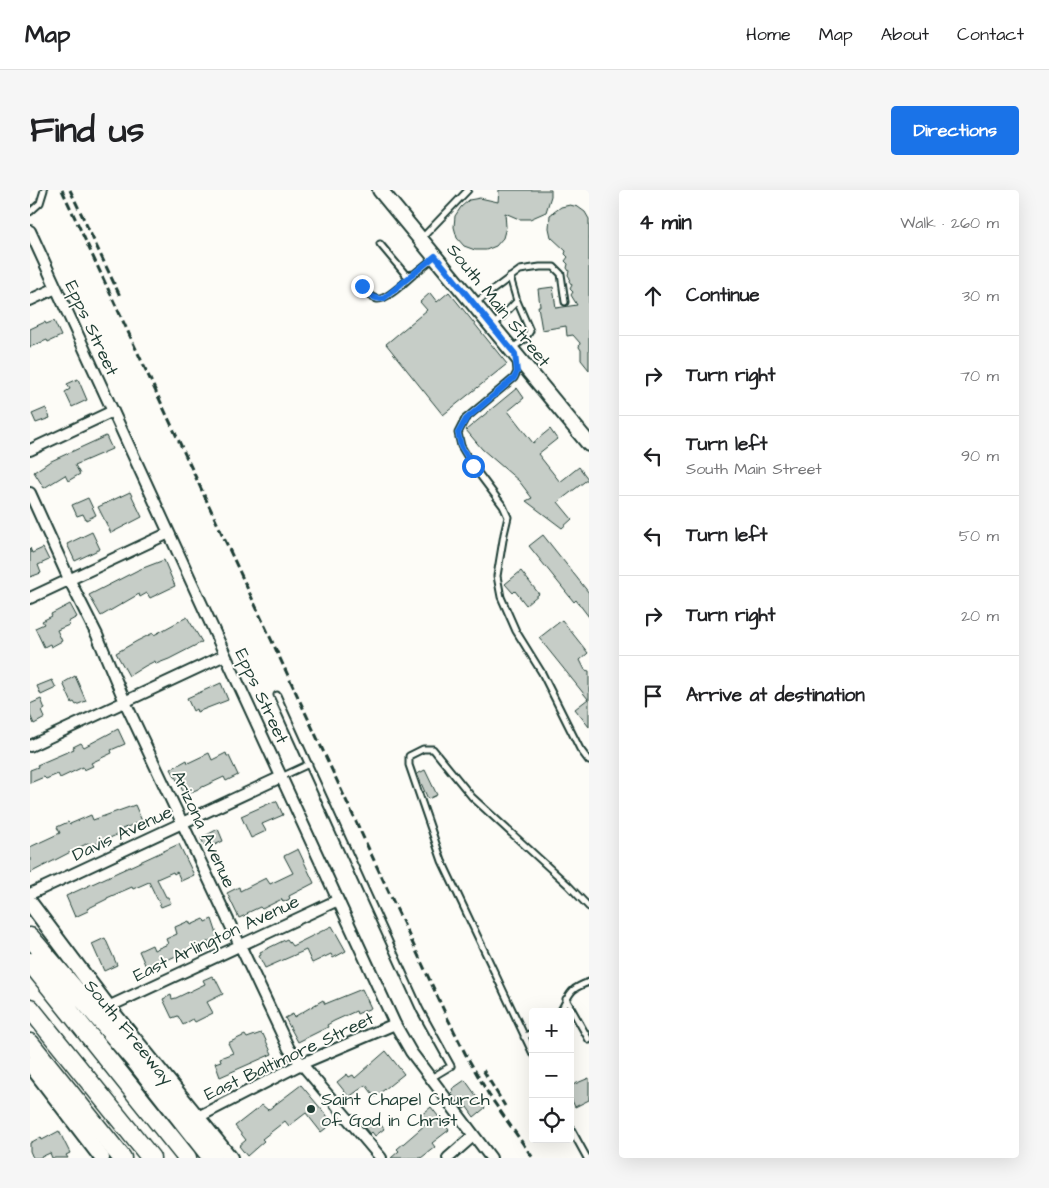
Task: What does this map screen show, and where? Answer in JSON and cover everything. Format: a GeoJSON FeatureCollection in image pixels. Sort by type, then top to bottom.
{"type":"FeatureCollection","features":[{"type":"Feature","properties":{"kind":"highway"},"geometry":{"type":"LineString","coordinates":[[30,937],[138,1064],[212,1158]]}},
{"type":"Feature","properties":{"kind":"highway","name":"South Freeway"},"geometry":{"type":"LineString","coordinates":[[30,962],[188,1158]]}},
{"type":"Feature","properties":{"kind":"highway"},"geometry":{"type":"LineString","coordinates":[[30,1008],[151,1158]]}},
{"type":"Feature","properties":{"kind":"highway"},"geometry":{"type":"LineString","coordinates":[[30,1043],[122,1158]]}},
{"type":"Feature","properties":{"kind":"main road","name":"South Main Street"},"geometry":{"type":"LineString","coordinates":[[380,190],[589,444]]}},
{"type":"Feature","properties":{"kind":"main road","name":"South Freeway"},"geometry":{"type":"LineString","coordinates":[[30,903],[108,1007],[230,1158]]}},
{"type":"Feature","properties":{"kind":"main road"},"geometry":{"type":"LineString","coordinates":[[30,1064],[102,1158]]}},
{"type":"Feature","properties":{"kind":"street","name":"Epps Street"},"geometry":{"type":"LineString","coordinates":[[30,232],[395,1024],[411,1052],[491,1158]]}},
{"type":"Feature","properties":{"kind":"street"},"geometry":{"type":"LineString","coordinates":[[30,300],[56,288]]}},
{"type":"Feature","properties":{"kind":"street"},"geometry":{"type":"LineString","coordinates":[[30,450],[113,411]]}},
{"type":"Feature","properties":{"kind":"street","name":"Arizona Avenue"},"geometry":{"type":"LineString","coordinates":[[30,493],[97,635],[125,702],[289,1049],[381,1158]]}},
{"type":"Feature","properties":{"kind":"street"},"geometry":{"type":"LineString","coordinates":[[30,598],[169,533]]}},
{"type":"Feature","properties":{"kind":"street"},"geometry":{"type":"LineString","coordinates":[[30,746],[225,655]]}},
{"type":"Feature","properties":{"kind":"street","name":"Davis Avenue"},"geometry":{"type":"LineString","coordinates":[[30,894],[281,777]]}},
{"type":"Feature","properties":{"kind":"street","name":"East Arlington Avenue"},"geometry":{"type":"LineString","coordinates":[[108,1007],[338,900]]}},
{"type":"Feature","properties":{"kind":"street","name":"East Baltimore Street"},"geometry":{"type":"LineString","coordinates":[[198,1117],[301,1064],[395,1024]]}},
{"type":"Feature","properties":{"kind":"street"},"geometry":{"type":"LineString","coordinates":[[448,1158],[473,1136]]}},
{"type":"Feature","properties":{"kind":"lane"},"geometry":{"type":"LineString","coordinates":[[30,212],[40,203],[44,190]]}},
{"type":"Feature","properties":{"kind":"lane"},"geometry":{"type":"LineString","coordinates":[[421,240],[468,190]]}},
{"type":"Feature","properties":{"kind":"lane"},"geometry":{"type":"LineString","coordinates":[[380,244],[406,275],[414,274]]}},
{"type":"Feature","properties":{"kind":"lane"},"geometry":{"type":"LineString","coordinates":[[362,286],[376,299],[383,299],[435,256]]}},
{"type":"Feature","properties":{"kind":"lane"},"geometry":{"type":"LineString","coordinates":[[474,304],[520,270],[540,267],[554,267],[561,274],[565,302]]}},
{"type":"Feature","properties":{"kind":"lane"},"geometry":{"type":"LineString","coordinates":[[510,277],[517,301],[530,331],[513,351],[517,372],[514,378],[466,419],[458,433],[461,446],[473,466],[503,506],[508,517],[497,576],[501,597],[516,631],[542,673],[580,748],[589,761]]}},
{"type":"Feature","properties":{"kind":"lane"},"geometry":{"type":"LineString","coordinates":[[492,326],[517,301]]}},
{"type":"Feature","properties":{"kind":"lane"},"geometry":{"type":"LineString","coordinates":[[277,695],[420,1010],[451,1066],[431,1078]]}},
{"type":"Feature","properties":{"kind":"lane"},"geometry":{"type":"LineString","coordinates":[[532,1053],[442,861],[409,765],[409,756],[423,748],[433,749],[472,797],[568,885],[589,907]]}},
{"type":"Feature","properties":{"kind":"lane"},"geometry":{"type":"LineString","coordinates":[[281,777],[309,764]]}},
{"type":"Feature","properties":{"kind":"lane"},"geometry":{"type":"LineString","coordinates":[[562,1008],[566,998],[577,986],[589,982]]}},
{"type":"Feature","properties":{"kind":"lane"},"geometry":{"type":"LineString","coordinates":[[566,998],[589,1040]]}},
{"type":"Feature","properties":{"kind":"lane"},"geometry":{"type":"LineString","coordinates":[[524,1037],[529,1034]]}},
{"type":"Feature","properties":{"kind":"lane"},"geometry":{"type":"LineString","coordinates":[[574,1134],[588,1158]]}},
{"type":"Feature","properties":{"kind":"building"},"geometry":{"type":"Polygon","coordinates":[[[499,190],[551,190],[551,196],[546,212],[530,219],[519,219],[505,213],[506,227],[503,238],[496,246],[486,250],[475,250],[464,246],[457,238],[454,227],[455,216],[469,200],[480,198],[498,202],[499,190]]]}},
{"type":"Feature","properties":{"kind":"building"},"geometry":{"type":"Polygon","coordinates":[[[570,205],[578,207],[585,212],[589,219],[589,370],[581,360],[580,343],[573,335],[567,336],[566,326],[542,330],[538,306],[540,306],[538,289],[553,287],[556,308],[577,305],[571,295],[573,292],[570,289],[572,285],[569,281],[568,264],[565,261],[568,257],[565,254],[566,251],[551,237],[549,228],[550,215],[561,207],[570,205]]]}},
{"type":"Feature","properties":{"kind":"building"},"geometry":{"type":"Polygon","coordinates":[[[449,292],[507,364],[443,415],[386,344],[427,310],[420,302],[430,293],[437,302],[449,292]]]}},
{"type":"Feature","properties":{"kind":"building"},"geometry":{"type":"Polygon","coordinates":[[[54,321],[61,336],[30,347],[30,329],[45,322],[46,324],[54,321]]]}},
{"type":"Feature","properties":{"kind":"building"},"geometry":{"type":"Polygon","coordinates":[[[78,379],[87,400],[72,407],[65,392],[70,389],[67,384],[78,379]]]}},
{"type":"Feature","properties":{"kind":"building"},"geometry":{"type":"Polygon","coordinates":[[[517,388],[524,398],[508,411],[533,443],[550,429],[557,439],[538,454],[560,482],[579,467],[588,479],[558,502],[572,519],[562,528],[526,501],[532,498],[519,481],[482,449],[466,430],[517,388]]]}},
{"type":"Feature","properties":{"kind":"building"},"geometry":{"type":"Polygon","coordinates":[[[46,408],[50,418],[36,423],[32,414],[46,408]]]}},
{"type":"Feature","properties":{"kind":"building"},"geometry":{"type":"Polygon","coordinates":[[[106,436],[112,449],[75,465],[80,474],[68,481],[65,475],[44,488],[34,472],[49,462],[106,436]]]}},
{"type":"Feature","properties":{"kind":"building"},"geometry":{"type":"Polygon","coordinates":[[[130,492],[142,517],[111,533],[98,507],[130,492]]]}},
{"type":"Feature","properties":{"kind":"building"},"geometry":{"type":"Polygon","coordinates":[[[88,498],[96,515],[86,520],[83,514],[77,516],[72,505],[88,498]]]}},
{"type":"Feature","properties":{"kind":"building"},"geometry":{"type":"Polygon","coordinates":[[[92,532],[100,549],[75,561],[67,544],[92,532]]]}},
{"type":"Feature","properties":{"kind":"building"},"geometry":{"type":"Polygon","coordinates":[[[543,535],[589,593],[589,617],[576,600],[574,602],[529,546],[543,535]]]}},
{"type":"Feature","properties":{"kind":"building"},"geometry":{"type":"Polygon","coordinates":[[[30,548],[32,553],[43,548],[49,560],[38,565],[41,573],[30,577],[30,548]]]}},
{"type":"Feature","properties":{"kind":"building"},"geometry":{"type":"Polygon","coordinates":[[[164,560],[175,586],[150,598],[147,593],[140,597],[139,594],[101,616],[89,595],[138,570],[164,560]]]}},
{"type":"Feature","properties":{"kind":"building"},"geometry":{"type":"Polygon","coordinates":[[[521,571],[539,594],[526,605],[515,591],[513,593],[505,584],[521,571]]]}},
{"type":"Feature","properties":{"kind":"building"},"geometry":{"type":"Polygon","coordinates":[[[70,604],[77,617],[68,622],[69,625],[57,630],[62,641],[51,647],[50,644],[44,647],[35,628],[44,624],[42,621],[52,616],[51,614],[70,604]]]}},
{"type":"Feature","properties":{"kind":"building"},"geometry":{"type":"Polygon","coordinates":[[[187,617],[202,642],[169,659],[156,664],[155,661],[129,676],[116,653],[187,617]]]}},
{"type":"Feature","properties":{"kind":"building"},"geometry":{"type":"Polygon","coordinates":[[[562,620],[588,653],[580,660],[585,670],[589,671],[589,727],[575,709],[588,699],[539,638],[562,620]]]}},
{"type":"Feature","properties":{"kind":"building"},"geometry":{"type":"Polygon","coordinates":[[[75,676],[86,701],[76,705],[74,702],[72,703],[63,683],[75,676]]]}},
{"type":"Feature","properties":{"kind":"building"},"geometry":{"type":"Polygon","coordinates":[[[52,680],[56,688],[41,695],[37,686],[52,680]]]}},
{"type":"Feature","properties":{"kind":"building"},"geometry":{"type":"Polygon","coordinates":[[[221,683],[228,700],[197,712],[196,709],[193,711],[187,698],[221,683]]]}},
{"type":"Feature","properties":{"kind":"building"},"geometry":{"type":"Polygon","coordinates":[[[41,699],[45,709],[42,711],[45,718],[34,724],[30,715],[30,704],[41,699]]]}},
{"type":"Feature","properties":{"kind":"building"},"geometry":{"type":"Polygon","coordinates":[[[118,729],[125,744],[111,750],[112,753],[91,763],[93,766],[84,770],[83,767],[60,778],[58,774],[30,783],[30,770],[38,767],[37,765],[74,749],[73,747],[81,743],[84,747],[118,729]]]}},
{"type":"Feature","properties":{"kind":"building"},"geometry":{"type":"Polygon","coordinates":[[[209,753],[212,760],[226,753],[238,775],[226,781],[224,777],[185,795],[171,769],[187,760],[188,763],[209,753]]]}},
{"type":"Feature","properties":{"kind":"building"},"geometry":{"type":"Polygon","coordinates":[[[425,770],[437,795],[428,799],[417,774],[425,770]]]}},
{"type":"Feature","properties":{"kind":"building"},"geometry":{"type":"Polygon","coordinates":[[[275,801],[283,815],[262,824],[266,831],[251,838],[241,816],[275,801]]]}},
{"type":"Feature","properties":{"kind":"building"},"geometry":{"type":"Polygon","coordinates":[[[135,805],[142,821],[122,829],[123,832],[90,847],[88,843],[30,873],[30,847],[60,833],[57,827],[91,815],[93,820],[135,805]]]}},
{"type":"Feature","properties":{"kind":"building"},"geometry":{"type":"Polygon","coordinates":[[[218,829],[223,841],[206,849],[201,838],[218,829]]]}},
{"type":"Feature","properties":{"kind":"building"},"geometry":{"type":"Polygon","coordinates":[[[179,844],[194,875],[181,881],[177,872],[174,874],[173,872],[157,879],[171,903],[161,907],[149,882],[107,898],[75,917],[66,896],[179,844]]]}},
{"type":"Feature","properties":{"kind":"building"},"geometry":{"type":"Polygon","coordinates":[[[298,849],[314,883],[289,896],[290,899],[283,902],[282,899],[262,909],[260,907],[239,918],[227,893],[239,887],[240,891],[266,878],[270,884],[293,873],[284,856],[298,849]]]}},
{"type":"Feature","properties":{"kind":"building"},"geometry":{"type":"Polygon","coordinates":[[[204,919],[205,922],[212,919],[218,937],[147,969],[139,951],[152,945],[154,950],[168,944],[166,939],[177,934],[175,927],[189,921],[191,925],[204,919]]]}},
{"type":"Feature","properties":{"kind":"building"},"geometry":{"type":"Polygon","coordinates":[[[332,926],[346,951],[333,958],[331,954],[312,963],[306,950],[265,968],[259,956],[261,955],[260,952],[287,939],[292,946],[332,926]]]}},
{"type":"Feature","properties":{"kind":"building"},"geometry":{"type":"Polygon","coordinates":[[[105,938],[117,965],[104,971],[92,944],[105,938]]]}},
{"type":"Feature","properties":{"kind":"building"},"geometry":{"type":"Polygon","coordinates":[[[212,976],[215,978],[223,994],[207,1002],[213,1013],[195,1022],[193,1019],[183,1025],[178,1016],[172,1018],[163,999],[171,995],[172,999],[176,998],[205,984],[203,980],[212,976]]]}},
{"type":"Feature","properties":{"kind":"building"},"geometry":{"type":"Polygon","coordinates":[[[362,989],[371,1008],[357,1014],[356,1011],[334,1021],[327,1025],[328,1027],[298,1042],[285,1018],[293,1014],[294,1017],[323,1000],[325,1004],[362,989]]]}},
{"type":"Feature","properties":{"kind":"building"},"geometry":{"type":"Polygon","coordinates":[[[261,1033],[272,1054],[220,1077],[215,1063],[221,1061],[220,1058],[233,1053],[228,1043],[245,1035],[247,1038],[261,1033]]]}},
{"type":"Feature","properties":{"kind":"building"},"geometry":{"type":"Polygon","coordinates":[[[386,1051],[404,1074],[375,1097],[366,1085],[349,1097],[337,1082],[347,1074],[349,1077],[353,1075],[355,1078],[386,1051]]]}},
{"type":"Feature","properties":{"kind":"building"},"geometry":{"type":"Polygon","coordinates":[[[589,1078],[589,1100],[575,1107],[574,1105],[574,1084],[589,1078]]]}},
{"type":"Feature","properties":{"kind":"building"},"geometry":{"type":"Polygon","coordinates":[[[465,1080],[485,1108],[474,1117],[467,1107],[463,1109],[451,1093],[452,1089],[465,1080]]]}},
{"type":"Feature","properties":{"kind":"building"},"geometry":{"type":"Polygon","coordinates":[[[301,1085],[333,1123],[321,1132],[306,1113],[289,1126],[285,1121],[262,1139],[264,1141],[247,1156],[239,1146],[246,1140],[235,1126],[262,1105],[268,1110],[301,1085]]]}},
{"type":"Feature","properties":{"kind":"building"},"geometry":{"type":"Polygon","coordinates":[[[431,1107],[449,1130],[432,1143],[435,1147],[421,1158],[391,1158],[399,1151],[397,1149],[426,1124],[420,1116],[431,1107]]]}},
{"type":"Feature","properties":{"kind":"building"},"geometry":{"type":"Polygon","coordinates":[[[376,1118],[384,1129],[375,1136],[372,1132],[370,1134],[364,1127],[376,1118]]]}},
{"type":"Feature","properties":{"kind":"building"},"geometry":{"type":"Polygon","coordinates":[[[59,1131],[70,1153],[66,1155],[68,1158],[52,1158],[50,1153],[39,1158],[33,1158],[30,1151],[30,1143],[41,1137],[42,1140],[59,1131]]]}},
{"type":"Feature","properties":{"kind":"railway"},"geometry":{"type":"LineString","coordinates":[[62,190],[446,1015],[489,1095],[533,1158]]}},
{"type":"Feature","properties":{"kind":"railway"},"geometry":{"type":"LineString","coordinates":[[70,190],[120,296]]}},
{"type":"Feature","properties":{"kind":"railway"},"geometry":{"type":"LineString","coordinates":[[483,1070],[505,1106]]}},
{"type":"Feature","properties":{"kind":"place","name":"Saint Chapel Church of God in Christ"},"geometry":{"type":"Point","coordinates":[311,1109]}},
{"type":"Feature","properties":{"kind":"route"},"geometry":{"type":"LineString","coordinates":[[362,286],[376,299],[383,299],[435,256],[515,354],[517,372],[514,378],[466,419],[458,433],[461,446],[473,466]]}}]}
